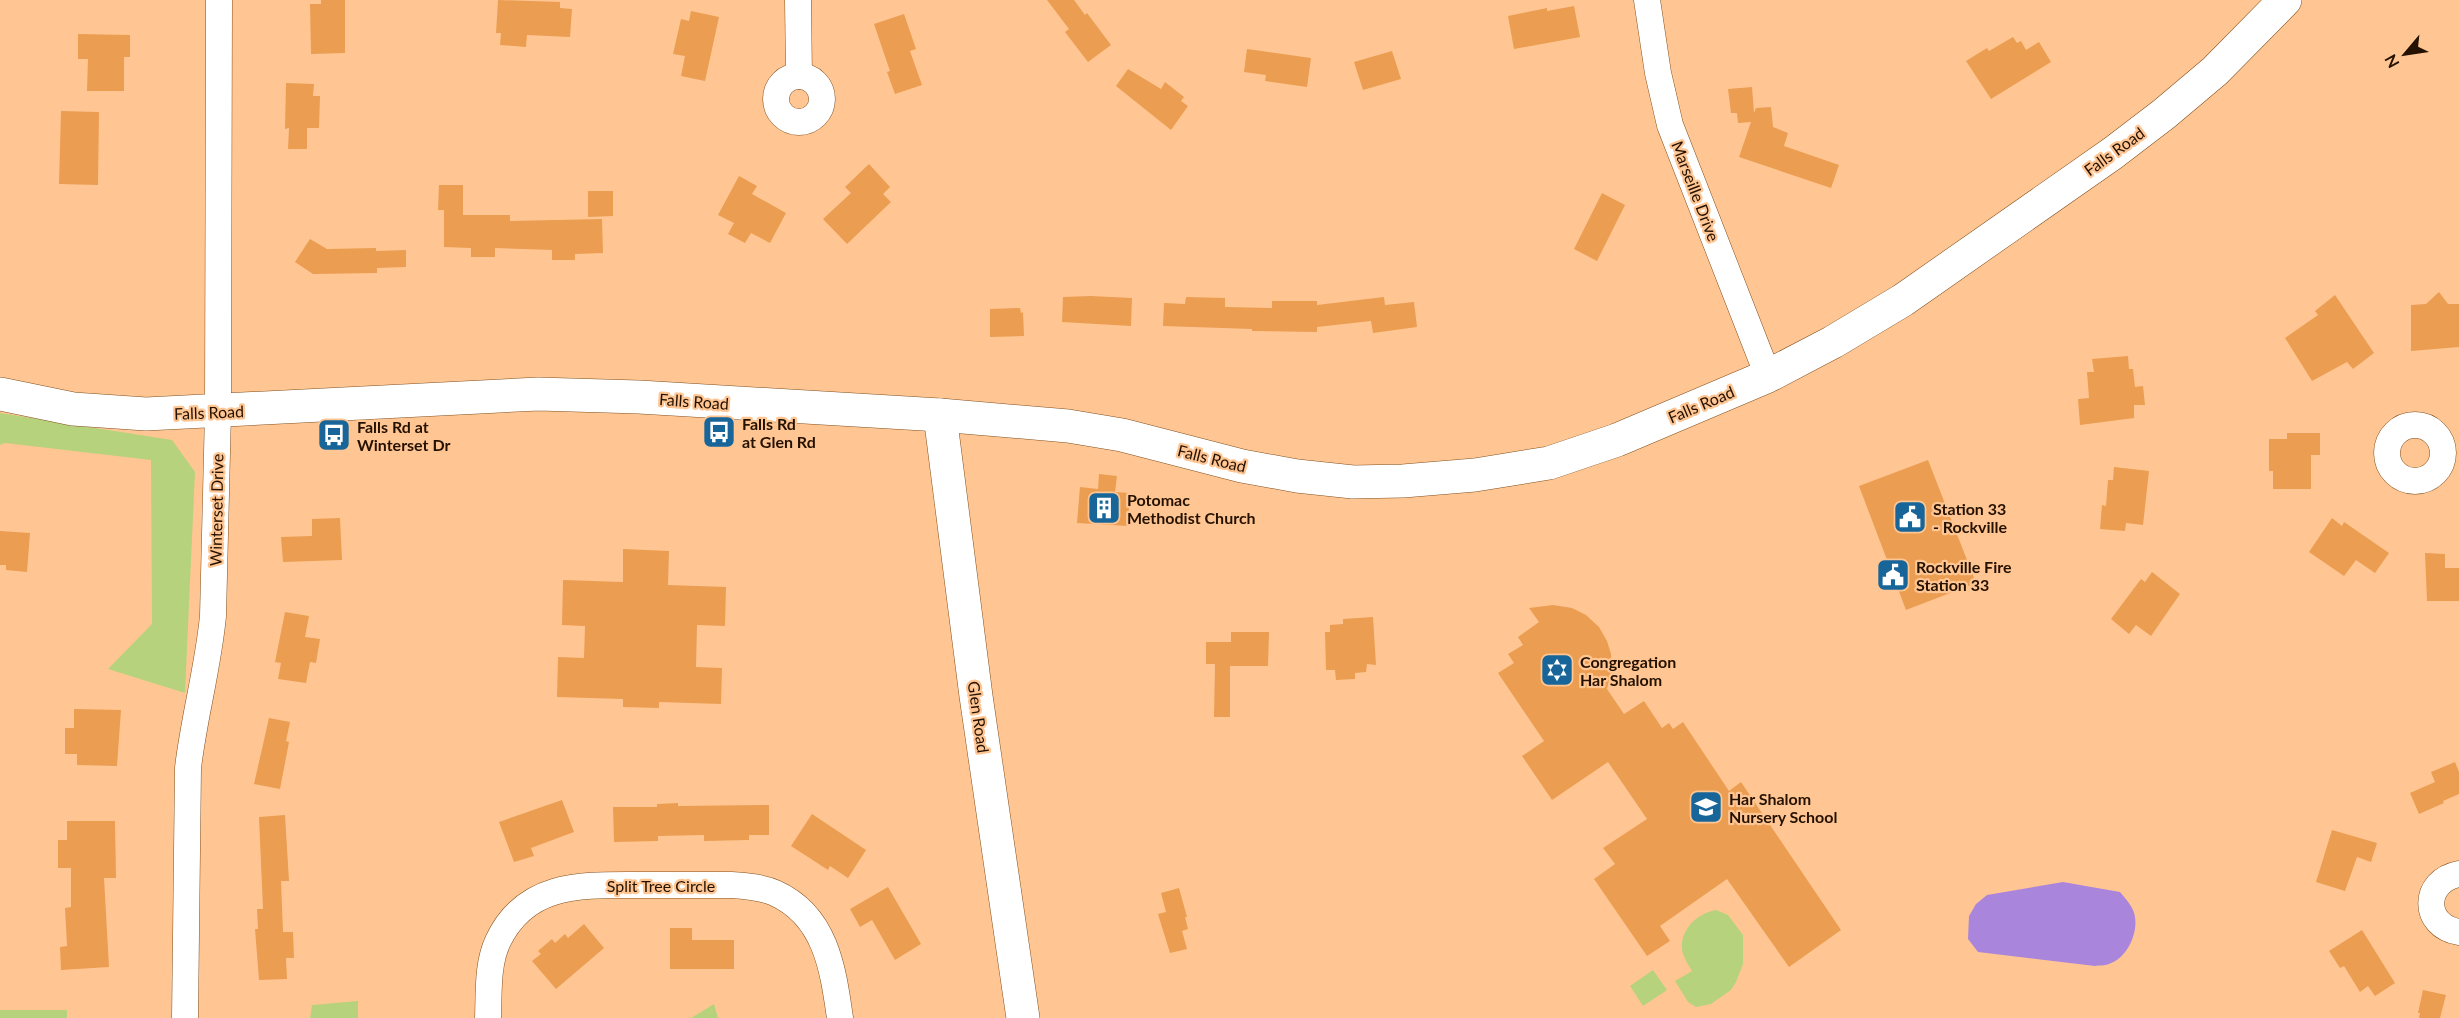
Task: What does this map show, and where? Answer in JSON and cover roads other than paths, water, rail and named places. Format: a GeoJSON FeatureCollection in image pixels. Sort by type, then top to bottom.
{"type":"FeatureCollection","features":[{"type":"Feature","properties":{"kind":"main road","name":"Falls Road"},"geometry":{"type":"LineString","coordinates":[[0,394],[73,409],[146,414],[538,394],[639,397],[940,415],[1122,435],[1242,466],[1298,476],[1353,482],[1403,481],[1475,475],[1549,464],[1617,440],[1768,376],[1833,342],[1903,300],[2113,153],[2164,114],[2215,71],[2285,0]]}},
{"type":"Feature","properties":{"kind":"main road","name":"Glen Road"},"geometry":{"type":"LineString","coordinates":[[940,415],[1017,1017]]}},
{"type":"Feature","properties":{"kind":"street","name":"Winterset Drive"},"geometry":{"type":"LineString","coordinates":[[185,1018],[188,768],[192,733],[210,650],[213,616],[218,412],[219,0]]}},
{"type":"Feature","properties":{"kind":"street"},"geometry":{"type":"LineString","coordinates":[[798,0],[799,76]]}},
{"type":"Feature","properties":{"kind":"street","name":"Marseille Drive"},"geometry":{"type":"LineString","coordinates":[[1647,0],[1658,73],[1670,125],[1768,376]]}},
{"type":"Feature","properties":{"kind":"street"},"geometry":{"type":"LineString","coordinates":[[2459,874],[2443,880],[2437,886],[2431,904],[2437,921],[2443,927],[2459,932]]}},
{"type":"Feature","properties":{"kind":"street","name":"Split Tree Circle"},"geometry":{"type":"LineString","coordinates":[[488,1018],[491,962],[498,941],[513,917],[533,900],[554,891],[579,885],[730,885],[753,887],[775,893],[798,908],[815,926],[825,942],[833,971],[840,1018]]}},
{"type":"Feature","properties":{"kind":"place","name":"Falls Rd at Glen Rd"},"geometry":{"type":"Point","coordinates":[719,432]}},
{"type":"Feature","properties":{"kind":"place","name":"Falls Rd at Winterset Dr"},"geometry":{"type":"Point","coordinates":[334,435]}},
{"type":"Feature","properties":{"kind":"place","name":"Potomac Methodist Church"},"geometry":{"type":"Point","coordinates":[1104,508]}},
{"type":"Feature","properties":{"kind":"place","name":"Station 33 - Rockville"},"geometry":{"type":"Point","coordinates":[1910,517]}},
{"type":"Feature","properties":{"kind":"place","name":"Rockville Fire Station 33"},"geometry":{"type":"Point","coordinates":[1893,575]}},
{"type":"Feature","properties":{"kind":"place","name":"Congregation Har Shalom"},"geometry":{"type":"Point","coordinates":[1557,670]}},
{"type":"Feature","properties":{"kind":"place","name":"Har Shalom Nursery School"},"geometry":{"type":"Point","coordinates":[1706,807]}}]}
